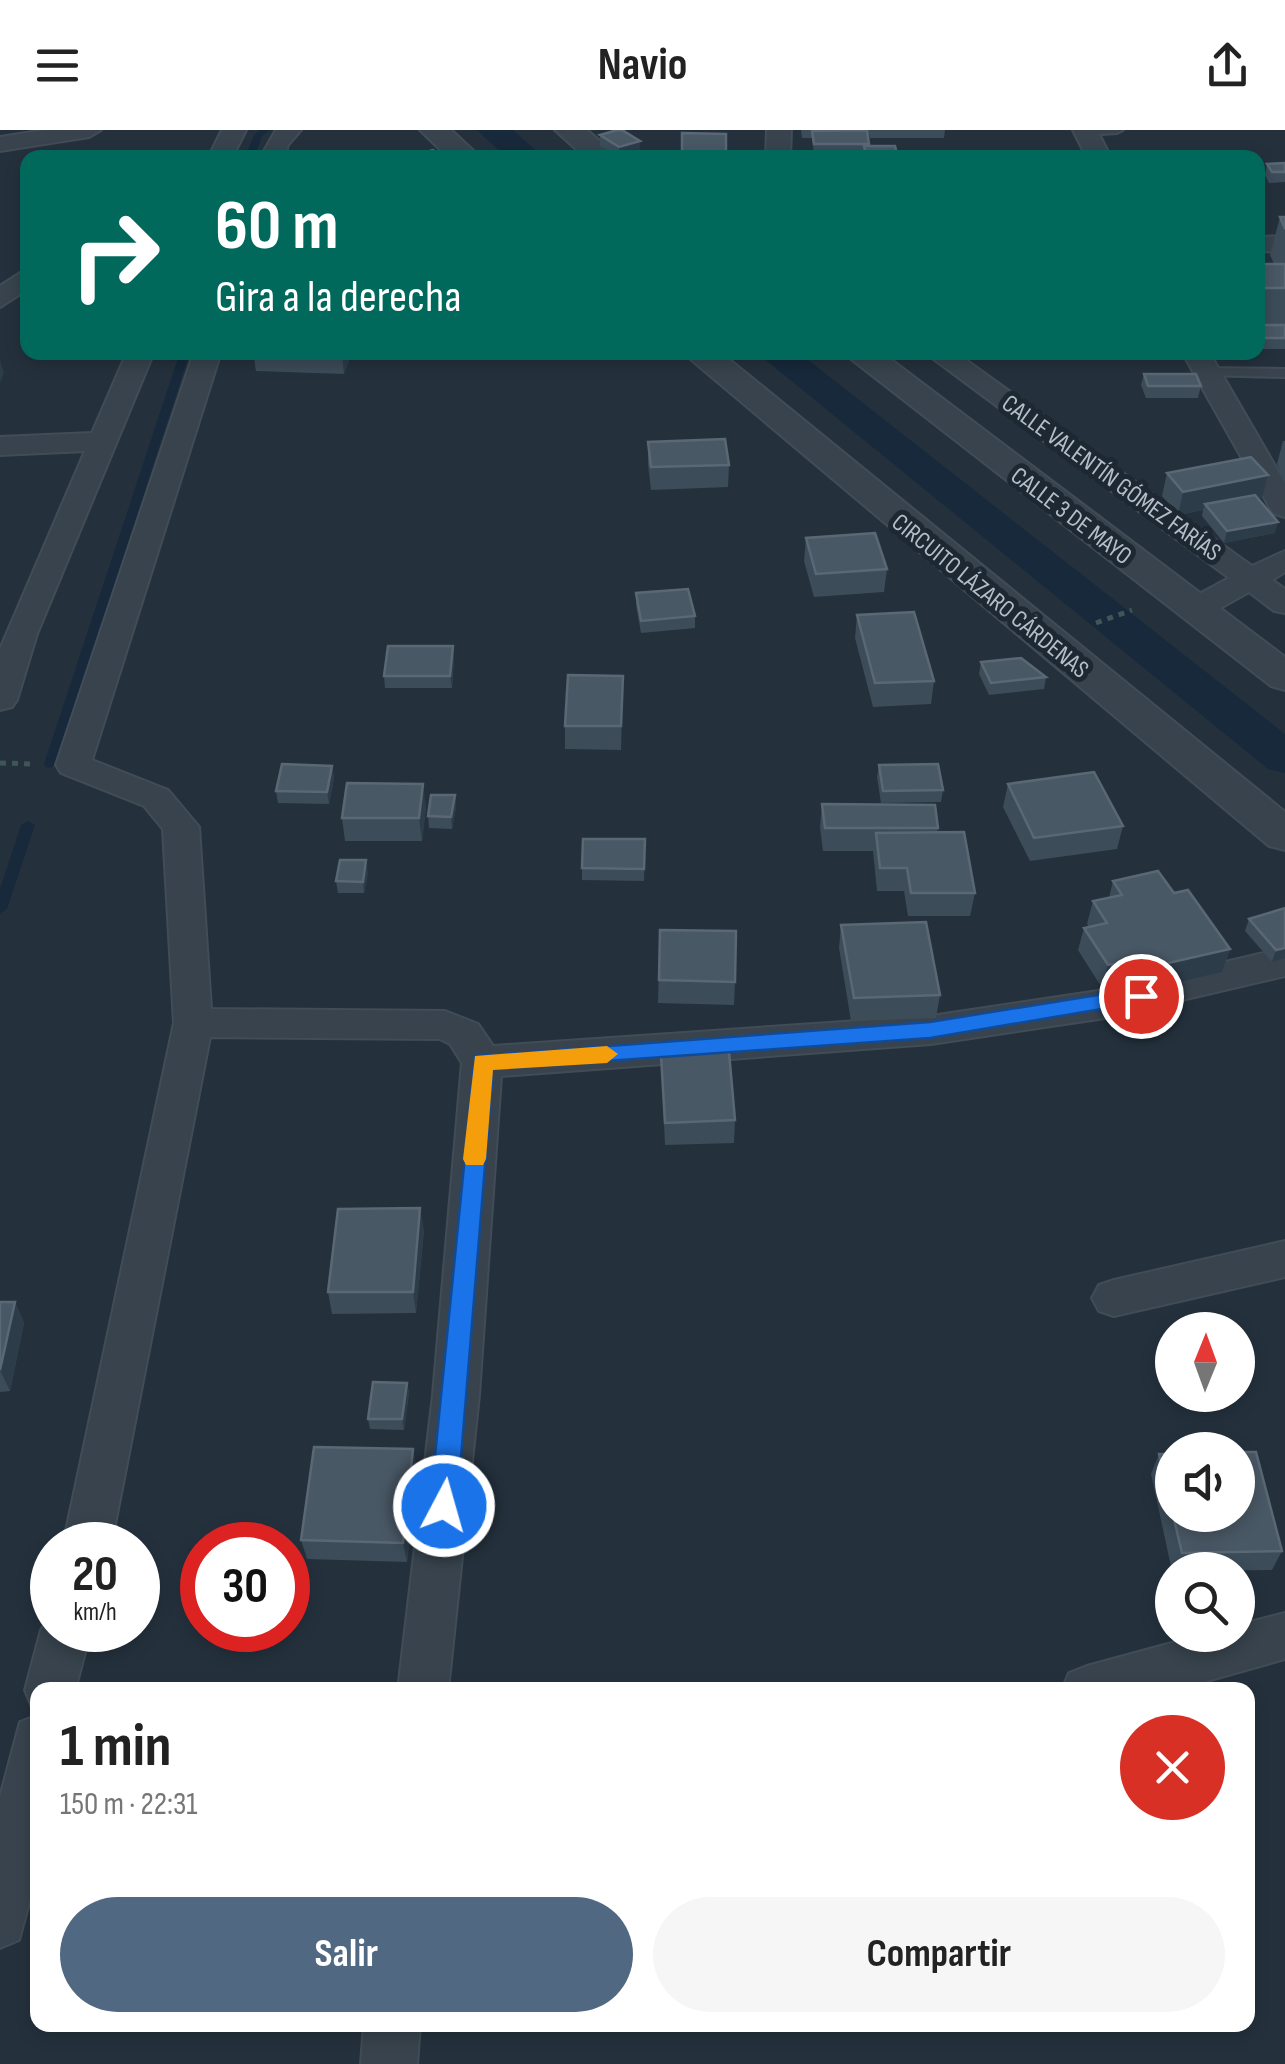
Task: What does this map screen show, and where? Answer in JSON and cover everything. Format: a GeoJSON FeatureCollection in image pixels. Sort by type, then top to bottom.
{"type":"FeatureCollection","features":[{"type":"Feature","properties":{"kind":"street"},"geometry":{"type":"LineString","coordinates":[[275,150],[289,130]]}},
{"type":"Feature","properties":{"kind":"street"},"geometry":{"type":"LineString","coordinates":[[434,130],[458,150]]}},
{"type":"Feature","properties":{"kind":"street"},"geometry":{"type":"LineString","coordinates":[[569,130],[595,150]]}},
{"type":"Feature","properties":{"kind":"street"},"geometry":{"type":"LineString","coordinates":[[0,144],[104,135]]}},
{"type":"Feature","properties":{"kind":"street"},"geometry":{"type":"LineString","coordinates":[[0,299],[20,283]]}},
{"type":"Feature","properties":{"kind":"street"},"geometry":{"type":"LineString","coordinates":[[0,700],[11,635],[105,441],[138,360]]}},
{"type":"Feature","properties":{"kind":"street"},"geometry":{"type":"LineString","coordinates":[[92,1522],[193,1024],[182,828],[156,798],[73,765],[205,360]]}},
{"type":"Feature","properties":{"kind":"street","name":"CIRCUITO LÁZARO CÁRDENAS"},"geometry":{"type":"LineString","coordinates":[[709,360],[1285,835]]}},
{"type":"Feature","properties":{"kind":"street","name":"CALLE 3 DE MAYO"},"geometry":{"type":"LineString","coordinates":[[870,360],[1285,677]]}},
{"type":"Feature","properties":{"kind":"street","name":"CALLE VALENTÍN GÓMEZ FARÍAS"},"geometry":{"type":"LineString","coordinates":[[948,360],[1285,604]]}},
{"type":"Feature","properties":{"kind":"street"},"geometry":{"type":"LineString","coordinates":[[1200,362],[1285,508]]}},
{"type":"Feature","properties":{"kind":"street"},"geometry":{"type":"LineString","coordinates":[[0,446],[105,441]]}},
{"type":"Feature","properties":{"kind":"street"},"geometry":{"type":"LineString","coordinates":[[1195,609],[1285,560]]}},
{"type":"Feature","properties":{"kind":"street"},"geometry":{"type":"LineString","coordinates":[[482,1062],[930,1030],[1106,1004],[1285,962]]}},
{"type":"Feature","properties":{"kind":"street"},"geometry":{"type":"LineString","coordinates":[[193,1024],[445,1025],[464,1034],[482,1062],[456,1395],[424,1682]]}},
{"type":"Feature","properties":{"kind":"street"},"geometry":{"type":"LineString","coordinates":[[1114,1298],[1285,1258]]}},
{"type":"Feature","properties":{"kind":"street"},"geometry":{"type":"LineString","coordinates":[[1117,1682],[1285,1636]]}},
{"type":"Feature","properties":{"kind":"street"},"geometry":{"type":"LineString","coordinates":[[52,1682],[60,1652]]}},
{"type":"Feature","properties":{"kind":"street"},"geometry":{"type":"LineString","coordinates":[[0,1921],[30,1786]]}},
{"type":"Feature","properties":{"kind":"street"},"geometry":{"type":"LineString","coordinates":[[388,2064],[391,2032]]}},
{"type":"Feature","properties":{"kind":"lane"},"geometry":{"type":"LineString","coordinates":[[1085,131],[1117,130]]}},
{"type":"Feature","properties":{"kind":"lane"},"geometry":{"type":"LineString","coordinates":[[1200,362],[1285,373]]}},
{"type":"Feature","properties":{"kind":"path"},"geometry":{"type":"LineString","coordinates":[[1082,628],[1125,612]]}},
{"type":"Feature","properties":{"kind":"building"},"geometry":{"type":"Polygon","coordinates":[[[617,130],[640,141],[619,147],[600,135],[617,130]]]}},
{"type":"Feature","properties":{"kind":"building"},"geometry":{"type":"Polygon","coordinates":[[[867,130],[869,144],[814,144],[812,131],[867,130]]]}},
{"type":"Feature","properties":{"kind":"building"},"geometry":{"type":"Polygon","coordinates":[[[682,133],[726,134],[726,150],[682,150],[682,133]]]}},
{"type":"Feature","properties":{"kind":"building"},"geometry":{"type":"Polygon","coordinates":[[[864,146],[895,146],[896,150],[865,150],[864,146]]]}},
{"type":"Feature","properties":{"kind":"building"},"geometry":{"type":"Polygon","coordinates":[[[1285,163],[1285,172],[1272,172],[1267,164],[1285,163]]]}},
{"type":"Feature","properties":{"kind":"building"},"geometry":{"type":"Polygon","coordinates":[[[1265,264],[1285,264],[1285,288],[1265,288],[1265,264]]]}},
{"type":"Feature","properties":{"kind":"building"},"geometry":{"type":"Polygon","coordinates":[[[1265,325],[1285,325],[1285,338],[1265,338],[1265,325]]]}},
{"type":"Feature","properties":{"kind":"building"},"geometry":{"type":"Polygon","coordinates":[[[1144,374],[1196,374],[1201,386],[1148,386],[1144,374]]]}},
{"type":"Feature","properties":{"kind":"building"},"geometry":{"type":"Polygon","coordinates":[[[725,439],[729,465],[651,467],[648,442],[725,439]]]}},
{"type":"Feature","properties":{"kind":"building"},"geometry":{"type":"Polygon","coordinates":[[[1251,457],[1268,475],[1183,492],[1167,473],[1251,457]]]}},
{"type":"Feature","properties":{"kind":"building"},"geometry":{"type":"Polygon","coordinates":[[[1255,495],[1278,522],[1227,531],[1205,504],[1255,495]]]}},
{"type":"Feature","properties":{"kind":"building"},"geometry":{"type":"Polygon","coordinates":[[[875,533],[887,569],[816,574],[806,538],[875,533]]]}},
{"type":"Feature","properties":{"kind":"building"},"geometry":{"type":"Polygon","coordinates":[[[688,589],[695,616],[641,621],[636,593],[688,589]]]}},
{"type":"Feature","properties":{"kind":"building"},"geometry":{"type":"Polygon","coordinates":[[[914,612],[934,681],[875,683],[857,615],[914,612]]]}},
{"type":"Feature","properties":{"kind":"building"},"geometry":{"type":"Polygon","coordinates":[[[388,646],[453,646],[450,676],[384,676],[388,646]]]}},
{"type":"Feature","properties":{"kind":"building"},"geometry":{"type":"Polygon","coordinates":[[[1021,658],[1046,677],[991,683],[981,662],[1021,658]]]}},
{"type":"Feature","properties":{"kind":"building"},"geometry":{"type":"Polygon","coordinates":[[[568,675],[623,676],[621,726],[565,726],[568,675]]]}},
{"type":"Feature","properties":{"kind":"building"},"geometry":{"type":"Polygon","coordinates":[[[282,764],[332,766],[327,792],[276,791],[282,764]]]}},
{"type":"Feature","properties":{"kind":"building"},"geometry":{"type":"Polygon","coordinates":[[[938,764],[943,790],[883,791],[879,765],[938,764]]]}},
{"type":"Feature","properties":{"kind":"building"},"geometry":{"type":"Polygon","coordinates":[[[1094,772],[1123,826],[1034,838],[1008,784],[1094,772]]]}},
{"type":"Feature","properties":{"kind":"building"},"geometry":{"type":"Polygon","coordinates":[[[347,783],[423,784],[419,818],[342,818],[347,783]]]}},
{"type":"Feature","properties":{"kind":"building"},"geometry":{"type":"Polygon","coordinates":[[[431,795],[455,795],[451,817],[428,816],[431,795]]]}},
{"type":"Feature","properties":{"kind":"building"},"geometry":{"type":"Polygon","coordinates":[[[822,804],[935,805],[938,828],[825,828],[822,804]]]}},
{"type":"Feature","properties":{"kind":"building"},"geometry":{"type":"Polygon","coordinates":[[[964,832],[975,893],[911,893],[907,868],[880,868],[876,833],[964,832]]]}},
{"type":"Feature","properties":{"kind":"building"},"geometry":{"type":"Polygon","coordinates":[[[583,839],[645,839],[644,869],[582,868],[583,839]]]}},
{"type":"Feature","properties":{"kind":"building"},"geometry":{"type":"Polygon","coordinates":[[[340,860],[366,860],[363,882],[336,881],[340,860]]]}},
{"type":"Feature","properties":{"kind":"building"},"geometry":{"type":"Polygon","coordinates":[[[1158,871],[1174,893],[1188,890],[1230,949],[1138,970],[1127,962],[1108,965],[1084,928],[1107,923],[1093,901],[1122,895],[1113,881],[1158,871]]]}},
{"type":"Feature","properties":{"kind":"building"},"geometry":{"type":"Polygon","coordinates":[[[1285,908],[1285,948],[1276,950],[1249,919],[1285,908]]]}},
{"type":"Feature","properties":{"kind":"building"},"geometry":{"type":"Polygon","coordinates":[[[926,922],[940,995],[854,998],[841,925],[926,922]]]}},
{"type":"Feature","properties":{"kind":"building"},"geometry":{"type":"Polygon","coordinates":[[[660,930],[736,931],[735,982],[659,980],[660,930]]]}},
{"type":"Feature","properties":{"kind":"building"},"geometry":{"type":"Polygon","coordinates":[[[729,1052],[735,1120],[665,1123],[661,1055],[729,1052]]]}},
{"type":"Feature","properties":{"kind":"building"},"geometry":{"type":"Polygon","coordinates":[[[420,1208],[413,1292],[328,1292],[338,1209],[420,1208]]]}},
{"type":"Feature","properties":{"kind":"building"},"geometry":{"type":"Polygon","coordinates":[[[0,1302],[15,1302],[0,1370],[0,1302]]]}},
{"type":"Feature","properties":{"kind":"building"},"geometry":{"type":"Polygon","coordinates":[[[373,1382],[407,1383],[402,1419],[368,1419],[373,1382]]]}},
{"type":"Feature","properties":{"kind":"building"},"geometry":{"type":"Polygon","coordinates":[[[314,1447],[413,1449],[403,1543],[310,1540],[310,1522],[304,1522],[314,1447]]]}},
{"type":"Feature","properties":{"kind":"building"},"geometry":{"type":"Polygon","coordinates":[[[1256,1452],[1282,1551],[1182,1552],[1177,1532],[1255,1532],[1256,1452]]]}},
{"type":"Feature","properties":{"kind":"waterway"},"geometry":{"type":"LineString","coordinates":[[252,150],[258,135],[266,130]]}},
{"type":"Feature","properties":{"kind":"waterway"},"geometry":{"type":"LineString","coordinates":[[493,130],[518,150]]}},
{"type":"Feature","properties":{"kind":"waterway"},"geometry":{"type":"LineString","coordinates":[[50,764],[182,360]]}},
{"type":"Feature","properties":{"kind":"waterway"},"geometry":{"type":"LineString","coordinates":[[784,360],[1285,758]]}},
{"type":"Feature","properties":{"kind":"waterway"},"geometry":{"type":"LineString","coordinates":[[0,909],[28,825]]}},
{"type":"Feature","properties":{"kind":"slow traffic"},"geometry":{"type":"LineString","coordinates":[[475,1159],[482,1062],[607,1054]]}},
{"type":"Feature","properties":{"kind":"route"},"geometry":{"type":"LineString","coordinates":[[444,1506],[482,1062],[930,1030],[1141,996]]}}]}
